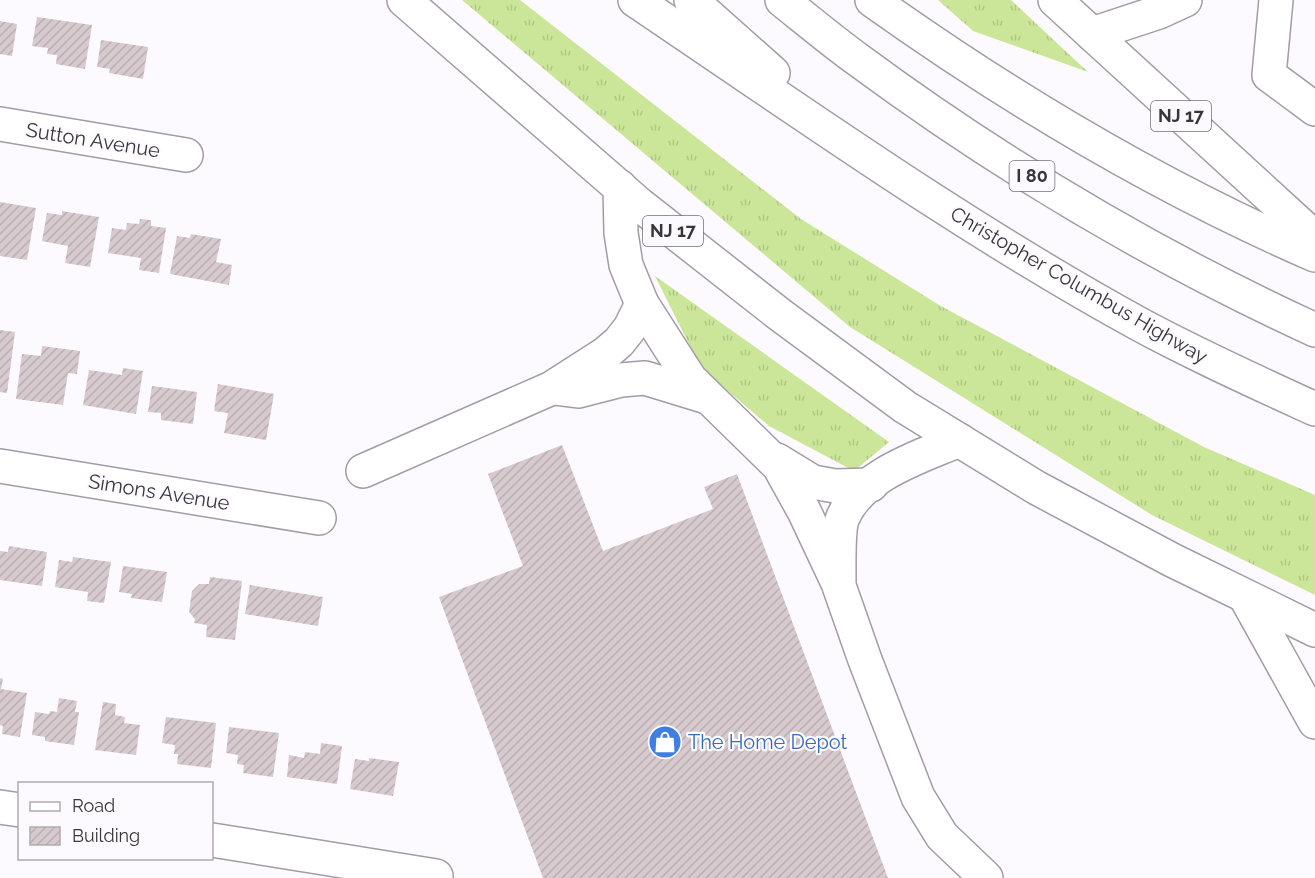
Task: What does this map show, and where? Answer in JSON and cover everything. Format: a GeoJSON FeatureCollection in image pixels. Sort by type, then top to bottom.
{"type":"FeatureCollection","features":[{"type":"Feature","properties":{"kind":"main road","name":"NJ 17"},"geometry":{"type":"LineString","coordinates":[[404,0],[620,187],[779,314],[905,407],[1037,488],[1172,560],[1315,630]]}},
{"type":"Feature","properties":{"kind":"main road","name":"Christopher Columbus Highway"},"geometry":{"type":"LineString","coordinates":[[635,0],[881,167],[1030,261],[1141,325],[1315,409]]}},
{"type":"Feature","properties":{"kind":"main road","name":"Christopher Columbus Highway"},"geometry":{"type":"LineString","coordinates":[[691,0],[881,167]]}},
{"type":"Feature","properties":{"kind":"main road","name":"I 80"},"geometry":{"type":"LineString","coordinates":[[782,0],[857,59],[1026,173],[1117,228],[1207,277],[1308,326]]}},
{"type":"Feature","properties":{"kind":"main road"},"geometry":{"type":"LineString","coordinates":[[872,0],[1013,96],[1092,143],[1268,235],[1315,255]]}},
{"type":"Feature","properties":{"kind":"main road","name":"NJ 17"},"geometry":{"type":"LineString","coordinates":[[1055,0],[1315,238]]}},
{"type":"Feature","properties":{"kind":"main road"},"geometry":{"type":"LineString","coordinates":[[1092,34],[1159,12],[1185,0]]}},
{"type":"Feature","properties":{"kind":"main road"},"geometry":{"type":"LineString","coordinates":[[1276,0],[1269,75],[1315,109]]}},
{"type":"Feature","properties":{"kind":"main road","name":"Sutton Avenue"},"geometry":{"type":"LineString","coordinates":[[0,124],[186,155]]}},
{"type":"Feature","properties":{"kind":"main road"},"geometry":{"type":"LineString","coordinates":[[620,187],[621,233],[626,265],[642,304],[690,379],[779,466],[804,511],[838,583],[918,797],[942,836],[986,878]]}},
{"type":"Feature","properties":{"kind":"main road"},"geometry":{"type":"LineString","coordinates":[[363,471],[552,388],[605,354],[619,342],[630,328],[642,304]]}},
{"type":"Feature","properties":{"kind":"main road"},"geometry":{"type":"LineString","coordinates":[[552,388],[578,391],[621,380],[645,378],[671,384],[711,399]]}},
{"type":"Feature","properties":{"kind":"main road"},"geometry":{"type":"LineString","coordinates":[[838,583],[842,519],[856,498],[886,472],[959,440]]}},
{"type":"Feature","properties":{"kind":"main road"},"geometry":{"type":"LineString","coordinates":[[768,455],[813,482],[834,486],[871,485]]}},
{"type":"Feature","properties":{"kind":"main road","name":"Simons Avenue"},"geometry":{"type":"LineString","coordinates":[[0,466],[319,518]]}},
{"type":"Feature","properties":{"kind":"main road"},"geometry":{"type":"LineString","coordinates":[[1245,596],[1315,722]]}},
{"type":"Feature","properties":{"kind":"main road"},"geometry":{"type":"LineString","coordinates":[[0,807],[18,810]]}},
{"type":"Feature","properties":{"kind":"main road"},"geometry":{"type":"LineString","coordinates":[[213,840],[436,876]]}},
{"type":"Feature","properties":{"kind":"green space"},"geometry":{"type":"Polygon","coordinates":[[[462,0],[520,0],[801,219],[939,305],[1204,447],[1315,495],[1315,595],[1152,515],[850,327],[462,0]]]}},
{"type":"Feature","properties":{"kind":"green space"},"geometry":{"type":"Polygon","coordinates":[[[938,0],[1011,0],[1088,72],[973,31],[938,0]]]}},
{"type":"Feature","properties":{"kind":"green space"},"geometry":{"type":"Polygon","coordinates":[[[655,276],[889,442],[854,471],[769,426],[701,368],[655,276]]]}},
{"type":"Feature","properties":{"kind":"building"},"geometry":{"type":"Polygon","coordinates":[[[37,17],[92,25],[85,69],[56,64],[57,55],[47,54],[48,48],[32,46],[37,17]]]}},
{"type":"Feature","properties":{"kind":"building"},"geometry":{"type":"Polygon","coordinates":[[[0,21],[17,24],[12,56],[0,54],[0,21]]]}},
{"type":"Feature","properties":{"kind":"building"},"geometry":{"type":"Polygon","coordinates":[[[101,40],[148,47],[143,79],[109,73],[110,69],[97,67],[101,40]]]}},
{"type":"Feature","properties":{"kind":"building"},"geometry":{"type":"Polygon","coordinates":[[[0,202],[36,208],[27,260],[0,256],[0,202]]]}},
{"type":"Feature","properties":{"kind":"building"},"geometry":{"type":"Polygon","coordinates":[[[62,211],[99,217],[90,267],[65,263],[68,246],[42,241],[47,213],[62,215],[62,211]]]}},
{"type":"Feature","properties":{"kind":"building"},"geometry":{"type":"Polygon","coordinates":[[[140,219],[151,220],[151,226],[166,228],[159,273],[139,270],[141,258],[108,253],[112,228],[126,230],[127,223],[139,224],[140,219]]]}},
{"type":"Feature","properties":{"kind":"building"},"geometry":{"type":"Polygon","coordinates":[[[191,234],[221,239],[216,262],[232,265],[229,285],[170,274],[177,236],[190,238],[191,234]]]}},
{"type":"Feature","properties":{"kind":"building"},"geometry":{"type":"Polygon","coordinates":[[[0,330],[15,332],[7,393],[0,392],[0,330]]]}},
{"type":"Feature","properties":{"kind":"building"},"geometry":{"type":"Polygon","coordinates":[[[42,346],[80,351],[77,374],[68,373],[63,405],[16,399],[22,354],[41,356],[42,346]]]}},
{"type":"Feature","properties":{"kind":"building"},"geometry":{"type":"Polygon","coordinates":[[[123,368],[143,371],[136,414],[83,405],[89,370],[122,375],[123,368]]]}},
{"type":"Feature","properties":{"kind":"building"},"geometry":{"type":"Polygon","coordinates":[[[218,384],[274,394],[266,440],[224,433],[228,413],[214,411],[218,384]]]}},
{"type":"Feature","properties":{"kind":"building"},"geometry":{"type":"Polygon","coordinates":[[[152,386],[197,392],[193,424],[161,420],[161,413],[148,412],[152,386]]]}},
{"type":"Feature","properties":{"kind":"building","name":"The Home Depot"},"geometry":{"type":"Polygon","coordinates":[[[562,445],[603,551],[713,509],[704,487],[737,474],[888,878],[543,878],[439,597],[523,566],[488,474],[562,445]]]}},
{"type":"Feature","properties":{"kind":"building"},"geometry":{"type":"Polygon","coordinates":[[[9,546],[47,552],[42,586],[0,580],[0,551],[8,552],[9,546]]]}},
{"type":"Feature","properties":{"kind":"building"},"geometry":{"type":"Polygon","coordinates":[[[73,557],[111,562],[104,603],[87,601],[88,592],[55,587],[59,560],[72,562],[73,557]]]}},
{"type":"Feature","properties":{"kind":"building"},"geometry":{"type":"Polygon","coordinates":[[[123,566],[167,572],[162,602],[131,598],[132,594],[119,592],[123,566]]]}},
{"type":"Feature","properties":{"kind":"building"},"geometry":{"type":"Polygon","coordinates":[[[210,577],[242,581],[235,640],[206,637],[207,625],[194,623],[195,619],[189,612],[192,591],[199,584],[209,584],[210,577]]]}},
{"type":"Feature","properties":{"kind":"building"},"geometry":{"type":"Polygon","coordinates":[[[250,585],[323,597],[318,626],[245,614],[250,585]]]}},
{"type":"Feature","properties":{"kind":"building"},"geometry":{"type":"Polygon","coordinates":[[[0,678],[3,679],[1,689],[27,693],[20,737],[2,734],[0,678]]]}},
{"type":"Feature","properties":{"kind":"building"},"geometry":{"type":"Polygon","coordinates":[[[59,698],[77,701],[75,712],[79,712],[74,745],[45,741],[45,737],[32,735],[35,712],[49,714],[50,711],[57,712],[59,698]]]}},
{"type":"Feature","properties":{"kind":"building"},"geometry":{"type":"Polygon","coordinates":[[[103,702],[116,704],[115,715],[125,717],[124,723],[140,725],[136,755],[95,750],[103,702]]]}},
{"type":"Feature","properties":{"kind":"building"},"geometry":{"type":"Polygon","coordinates":[[[166,717],[216,723],[211,768],[177,764],[178,754],[174,754],[175,745],[162,743],[166,717]]]}},
{"type":"Feature","properties":{"kind":"building"},"geometry":{"type":"Polygon","coordinates":[[[229,727],[279,733],[273,777],[243,773],[244,765],[237,764],[238,755],[226,753],[229,727]]]}},
{"type":"Feature","properties":{"kind":"building"},"geometry":{"type":"Polygon","coordinates":[[[321,743],[342,746],[337,784],[287,777],[289,755],[304,758],[305,752],[320,754],[321,743]]]}},
{"type":"Feature","properties":{"kind":"building"},"geometry":{"type":"Polygon","coordinates":[[[369,758],[399,762],[393,796],[350,789],[355,759],[369,761],[369,758]]]}},
{"type":"Feature","properties":{"kind":"place","name":"The Home Depot"},"geometry":{"type":"Point","coordinates":[665,742]}}]}
